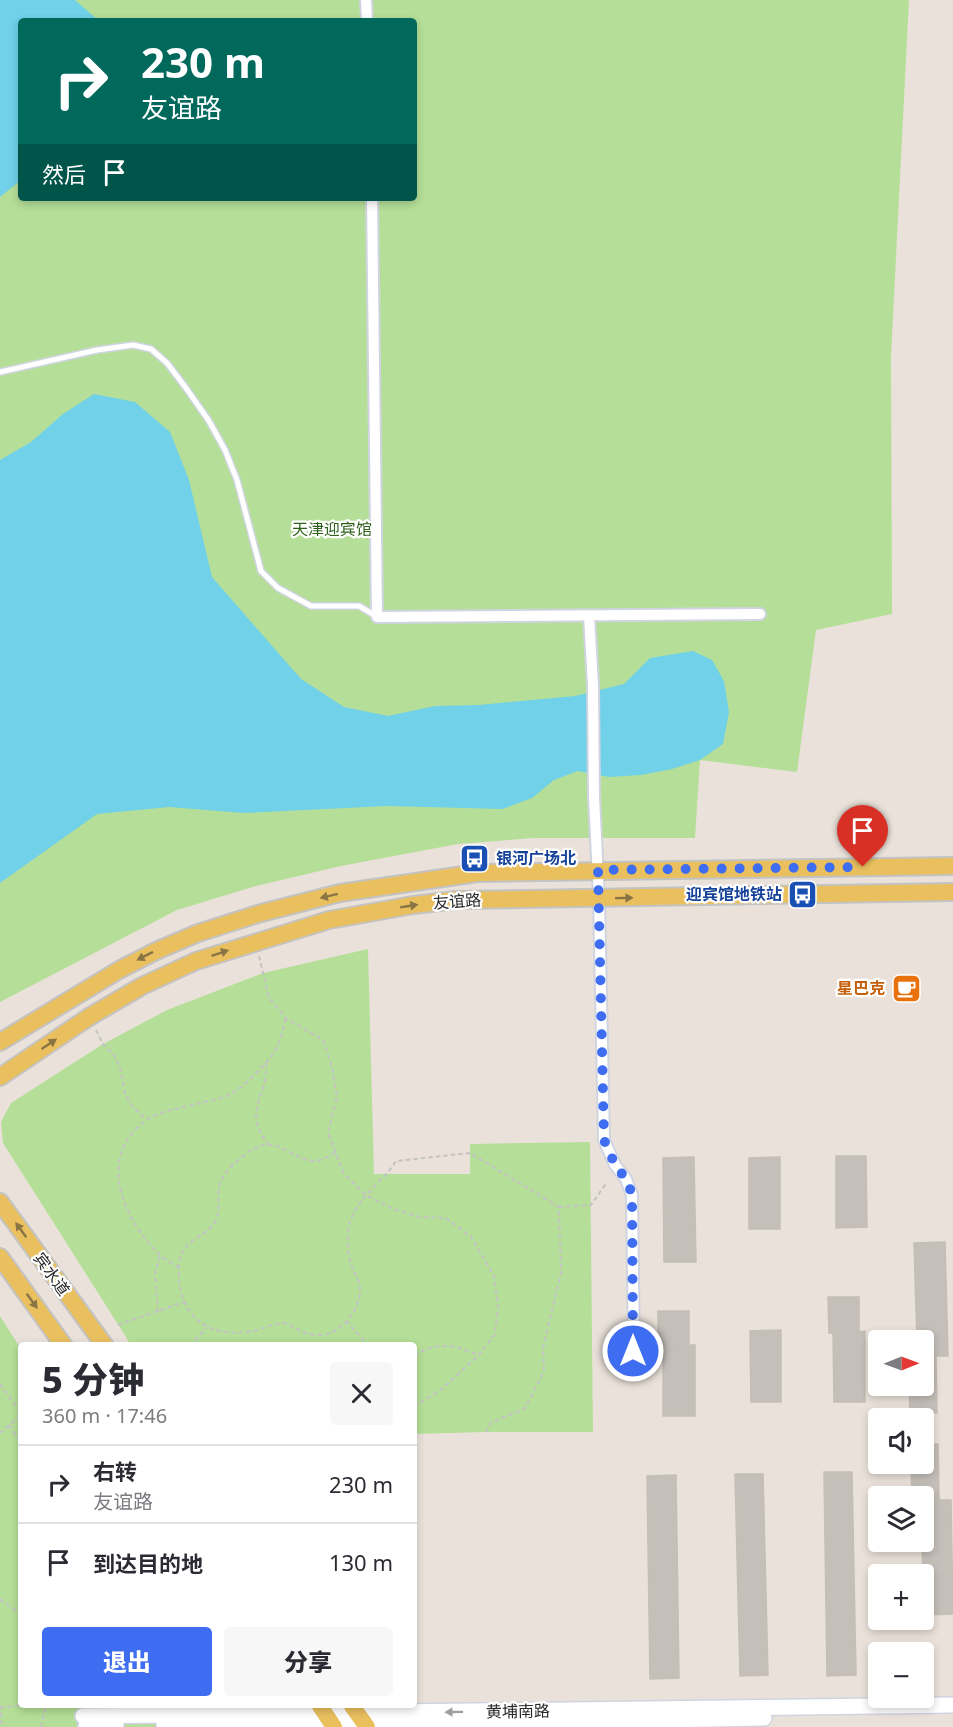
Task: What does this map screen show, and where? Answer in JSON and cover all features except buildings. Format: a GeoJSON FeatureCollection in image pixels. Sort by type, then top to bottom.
{"type":"FeatureCollection","features":[{"type":"Feature","properties":{"kind":"main road","name":"友谊路"},"geometry":{"type":"LineString","coordinates":[[0,1042],[110,975],[156,951],[198,933],[261,913],[340,893],[477,873],[953,866]]}},
{"type":"Feature","properties":{"kind":"main road","name":"友谊路"},"geometry":{"type":"LineString","coordinates":[[0,1077],[89,1017],[168,973],[256,941],[329,920],[456,900],[953,892]]}},
{"type":"Feature","properties":{"kind":"main road","name":"宾水道"},"geometry":{"type":"LineString","coordinates":[[0,1202],[102,1342]]}},
{"type":"Feature","properties":{"kind":"main road","name":"宾水道"},"geometry":{"type":"LineString","coordinates":[[0,1257],[61,1342]]}},
{"type":"Feature","properties":{"kind":"street"},"geometry":{"type":"LineString","coordinates":[[366,0],[367,18]]}},
{"type":"Feature","properties":{"kind":"street"},"geometry":{"type":"LineString","coordinates":[[372,201],[377,616],[760,614]]}},
{"type":"Feature","properties":{"kind":"street"},"geometry":{"type":"LineString","coordinates":[[590,616],[604,1140],[632,1194],[633,1351]]}},
{"type":"Feature","properties":{"kind":"street","name":"黄埔南路"},"geometry":{"type":"LineString","coordinates":[[360,1718],[953,1705]]}},
{"type":"Feature","properties":{"kind":"street","name":"黄埔南路"},"geometry":{"type":"LineString","coordinates":[[87,1718],[208,1713],[360,1718],[953,1714]]}},
{"type":"Feature","properties":{"kind":"street","name":"黄埔南路"},"geometry":{"type":"LineString","coordinates":[[87,1718],[181,1725],[328,1717]]}},
{"type":"Feature","properties":{"kind":"lane"},"geometry":{"type":"LineString","coordinates":[[0,372],[97,350],[133,345],[151,349],[166,363],[186,388],[209,421],[225,450],[237,480],[261,571],[278,588],[311,606],[359,606],[377,616]]}},
{"type":"Feature","properties":{"kind":"lane"},"geometry":{"type":"LineString","coordinates":[[181,1725],[195,1716],[208,1713]]}},
{"type":"Feature","properties":{"kind":"path"},"geometry":{"type":"LineString","coordinates":[[256,941],[269,998],[286,1018],[323,1040],[332,1067],[337,1097],[328,1132],[344,1174],[366,1195],[393,1209],[420,1216],[446,1218],[471,1236],[494,1276],[498,1306],[495,1334],[479,1355],[443,1388],[417,1405]]}},
{"type":"Feature","properties":{"kind":"path"},"geometry":{"type":"LineString","coordinates":[[89,1017],[102,1044],[115,1056],[120,1068],[124,1093],[132,1106],[146,1120]]}},
{"type":"Feature","properties":{"kind":"path"},"geometry":{"type":"LineString","coordinates":[[179,1268],[160,1256],[127,1214],[118,1185],[119,1157],[130,1134],[146,1120],[168,1110],[228,1095],[249,1079],[266,1063],[278,1045],[286,1018]]}},
{"type":"Feature","properties":{"kind":"path"},"geometry":{"type":"LineString","coordinates":[[266,1063],[267,1074],[255,1112],[260,1133],[269,1145]]}},
{"type":"Feature","properties":{"kind":"path"},"geometry":{"type":"LineString","coordinates":[[335,1153],[316,1161],[302,1158],[284,1147],[269,1145],[252,1149],[233,1164],[220,1184],[216,1221],[188,1243],[180,1255],[179,1290],[192,1316],[207,1327],[225,1332],[246,1332],[284,1322],[314,1336],[329,1334],[346,1322],[357,1306],[360,1287],[351,1264],[347,1243],[350,1221],[366,1195],[388,1174],[396,1161],[470,1153],[559,1207],[591,1205],[607,1182]]}},
{"type":"Feature","properties":{"kind":"path"},"geometry":{"type":"LineString","coordinates":[[486,1432],[491,1423],[525,1408],[543,1371],[543,1348],[561,1274],[559,1207]]}},
{"type":"Feature","properties":{"kind":"path"},"geometry":{"type":"LineString","coordinates":[[158,1312],[155,1274],[160,1256]]}},
{"type":"Feature","properties":{"kind":"path"},"geometry":{"type":"LineString","coordinates":[[118,1325],[184,1302]]}},
{"type":"Feature","properties":{"kind":"path"},"geometry":{"type":"LineString","coordinates":[[346,1322],[365,1342]]}},
{"type":"Feature","properties":{"kind":"path"},"geometry":{"type":"LineString","coordinates":[[194,1342],[207,1327]]}},
{"type":"Feature","properties":{"kind":"path"},"geometry":{"type":"LineString","coordinates":[[417,1354],[441,1345],[459,1347],[479,1355]]}},
{"type":"Feature","properties":{"kind":"path"},"geometry":{"type":"LineString","coordinates":[[0,1384],[18,1410]]}},
{"type":"Feature","properties":{"kind":"path"},"geometry":{"type":"LineString","coordinates":[[0,1434],[18,1417]]}},
{"type":"Feature","properties":{"kind":"path"},"geometry":{"type":"LineString","coordinates":[[9,1425],[18,1438]]}},
{"type":"Feature","properties":{"kind":"path"},"geometry":{"type":"LineString","coordinates":[[0,1599],[18,1613]]}},
{"type":"Feature","properties":{"kind":"path"},"geometry":{"type":"LineString","coordinates":[[2,1727],[0,1707],[18,1705]]}},
{"type":"Feature","properties":{"kind":"path"},"geometry":{"type":"LineString","coordinates":[[41,1727],[46,1708]]}},
{"type":"Feature","properties":{"kind":"green space","name":"天津迎宾馆"},"geometry":{"type":"Polygon","coordinates":[[[0,0],[909,0],[891,356],[892,614],[816,630],[797,772],[700,760],[695,838],[534,838],[458,844],[341,866],[256,886],[177,910],[0,1002],[0,0]]]}},
{"type":"Feature","properties":{"kind":"green space"},"geometry":{"type":"Polygon","coordinates":[[[368,949],[374,1174],[470,1174],[470,1144],[590,1142],[593,1432],[417,1434],[417,1342],[129,1342],[3,1143],[1,1122],[11,1103],[103,1044],[167,1010],[263,973],[368,949]]]}},
{"type":"Feature","properties":{"kind":"green space"},"geometry":{"type":"Polygon","coordinates":[[[0,1316],[18,1344],[18,1708],[274,1708],[288,1727],[0,1727],[0,1316]]]}},
{"type":"Feature","properties":{"kind":"water"},"geometry":{"type":"Polygon","coordinates":[[[0,0],[75,0],[96,18],[18,18],[18,182],[0,197],[0,0]]]}},
{"type":"Feature","properties":{"kind":"water"},"geometry":{"type":"Polygon","coordinates":[[[94,394],[135,402],[170,432],[189,480],[212,577],[301,679],[344,707],[388,716],[435,706],[479,705],[575,696],[624,684],[650,658],[693,651],[712,660],[724,681],[729,712],[723,744],[700,760],[672,769],[641,775],[609,777],[578,771],[554,780],[532,798],[503,809],[387,806],[244,813],[169,807],[97,814],[0,883],[0,460],[31,442],[63,414],[94,394]]]}},
{"type":"Feature","properties":{"kind":"place","name":"银河广场北"},"geometry":{"type":"Point","coordinates":[475,858]}},
{"type":"Feature","properties":{"kind":"place","name":"迎宾馆地铁站"},"geometry":{"type":"Point","coordinates":[803,894]}},
{"type":"Feature","properties":{"kind":"place","name":"星巴克"},"geometry":{"type":"Point","coordinates":[906,988]}},
{"type":"Feature","properties":{"kind":"route"},"geometry":{"type":"LineString","coordinates":[[633,1351],[632,1194],[604,1140],[598,870],[863,867]]}}]}
